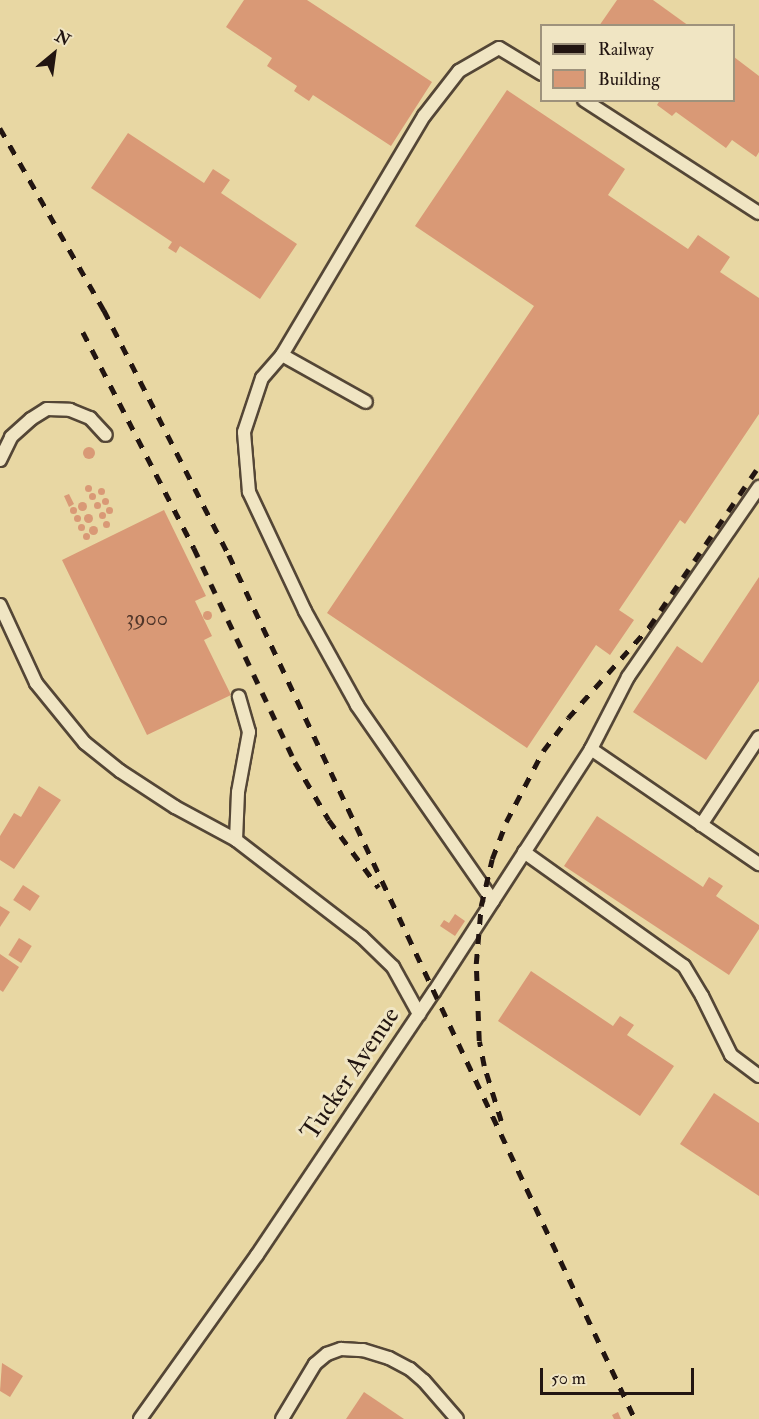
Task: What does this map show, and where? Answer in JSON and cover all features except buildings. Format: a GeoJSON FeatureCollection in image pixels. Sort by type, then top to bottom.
{"type":"FeatureCollection","features":[{"type":"Feature","properties":{"kind":"lane"},"geometry":{"type":"LineString","coordinates":[[493,901],[357,705],[304,611],[249,492],[244,432],[262,378],[282,355],[424,116],[459,71],[499,48],[540,73]]}},
{"type":"Feature","properties":{"kind":"lane"},"geometry":{"type":"LineString","coordinates":[[587,102],[759,213]]}},
{"type":"Feature","properties":{"kind":"lane"},"geometry":{"type":"LineString","coordinates":[[282,355],[366,402]]}},
{"type":"Feature","properties":{"kind":"lane"},"geometry":{"type":"LineString","coordinates":[[0,460],[11,437],[31,419],[47,410],[70,410],[90,418],[106,435]]}},
{"type":"Feature","properties":{"kind":"lane","name":"Tucker Avenue"},"geometry":{"type":"LineString","coordinates":[[140,1419],[257,1255],[419,1014],[591,749],[628,677],[759,487]]}},
{"type":"Feature","properties":{"kind":"lane"},"geometry":{"type":"LineString","coordinates":[[0,605],[36,683],[85,743],[120,771],[175,807],[236,840],[381,954],[393,967],[419,1014]]}},
{"type":"Feature","properties":{"kind":"lane"},"geometry":{"type":"LineString","coordinates":[[236,840],[238,792],[249,732],[239,696]]}},
{"type":"Feature","properties":{"kind":"lane"},"geometry":{"type":"LineString","coordinates":[[701,825],[759,737]]}},
{"type":"Feature","properties":{"kind":"lane"},"geometry":{"type":"LineString","coordinates":[[591,749],[759,864]]}},
{"type":"Feature","properties":{"kind":"lane"},"geometry":{"type":"LineString","coordinates":[[524,852],[684,966],[702,996],[731,1056],[759,1076]]}},
{"type":"Feature","properties":{"kind":"lane"},"geometry":{"type":"LineString","coordinates":[[282,1419],[315,1364],[327,1354],[341,1349],[363,1350],[389,1358],[410,1369],[424,1381],[457,1419]]}},
{"type":"Feature","properties":{"kind":"railway"},"geometry":{"type":"LineString","coordinates":[[0,128],[104,310],[229,555],[635,1419]]}},
{"type":"Feature","properties":{"kind":"railway"},"geometry":{"type":"LineString","coordinates":[[83,332],[194,548],[295,762],[329,820],[379,888]]}},
{"type":"Feature","properties":{"kind":"railway"},"geometry":{"type":"LineString","coordinates":[[501,1121],[484,1066],[479,1041],[476,964],[481,906],[492,859],[506,822],[543,751],[568,718],[649,627],[759,466]]}}]}
